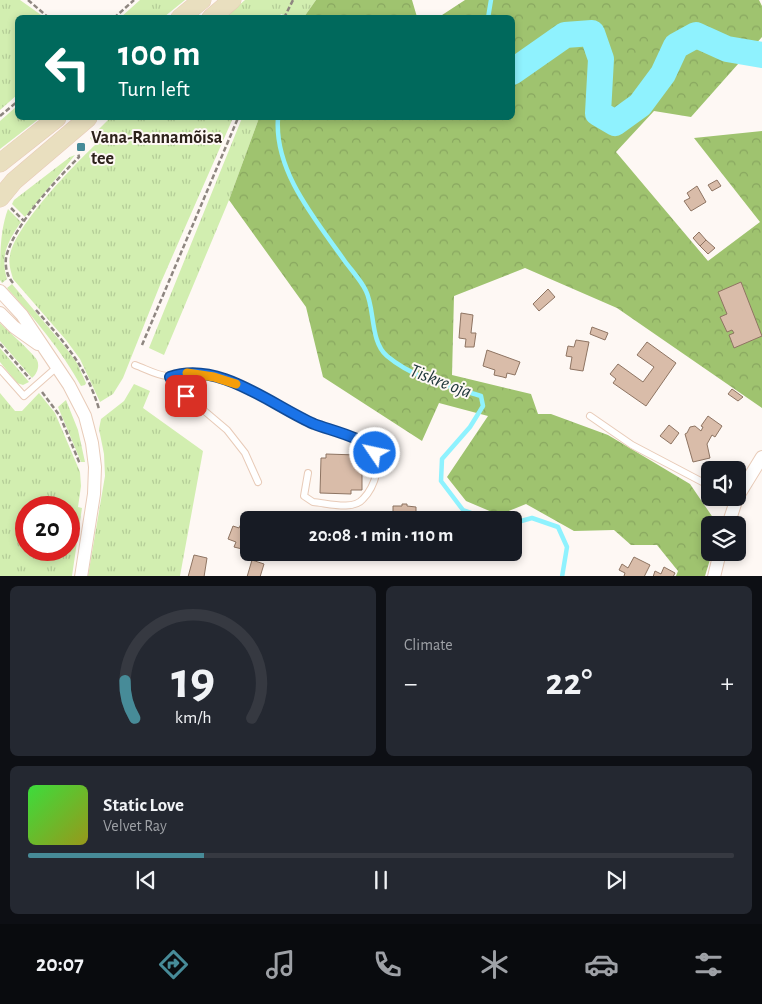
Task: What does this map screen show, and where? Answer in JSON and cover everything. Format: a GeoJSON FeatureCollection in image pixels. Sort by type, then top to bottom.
{"type":"FeatureCollection","features":[{"type":"Feature","properties":{"kind":"street"},"geometry":{"type":"LineString","coordinates":[[184,15],[202,0]]}},
{"type":"Feature","properties":{"kind":"street"},"geometry":{"type":"LineString","coordinates":[[214,15],[232,0]]}},
{"type":"Feature","properties":{"kind":"street"},"geometry":{"type":"LineString","coordinates":[[0,163],[54,120]]}},
{"type":"Feature","properties":{"kind":"street"},"geometry":{"type":"LineString","coordinates":[[0,198],[14,182],[86,120]]}},
{"type":"Feature","properties":{"kind":"street"},"geometry":{"type":"LineString","coordinates":[[0,291],[22,315],[69,385],[85,416],[95,467],[94,494],[81,576]]}},
{"type":"Feature","properties":{"kind":"street"},"geometry":{"type":"LineString","coordinates":[[0,313],[14,327],[44,349]]}},
{"type":"Feature","properties":{"kind":"street"},"geometry":{"type":"LineString","coordinates":[[746,481],[762,456]]}},
{"type":"Feature","properties":{"kind":"street"},"geometry":{"type":"LineString","coordinates":[[714,576],[718,561]]}},
{"type":"Feature","properties":{"kind":"lane"},"geometry":{"type":"LineString","coordinates":[[135,365],[170,377],[191,372],[214,377],[258,393],[314,424],[371,447],[375,453],[377,464],[374,483],[368,494],[359,503],[348,505],[308,500],[304,496],[308,472]]}},
{"type":"Feature","properties":{"kind":"lane"},"geometry":{"type":"LineString","coordinates":[[0,369],[24,396],[57,367]]}},
{"type":"Feature","properties":{"kind":"lane"},"geometry":{"type":"LineString","coordinates":[[170,377],[175,386],[227,430],[245,453],[258,482]]}},
{"type":"Feature","properties":{"kind":"lane"},"geometry":{"type":"LineString","coordinates":[[590,416],[632,445],[701,481]]}},
{"type":"Feature","properties":{"kind":"path"},"geometry":{"type":"LineString","coordinates":[[28,0],[46,15]]}},
{"type":"Feature","properties":{"kind":"path"},"geometry":{"type":"LineString","coordinates":[[117,15],[134,0]]}},
{"type":"Feature","properties":{"kind":"path"},"geometry":{"type":"LineString","coordinates":[[286,15],[293,0]]}},
{"type":"Feature","properties":{"kind":"path"},"geometry":{"type":"LineString","coordinates":[[0,116],[15,103]]}},
{"type":"Feature","properties":{"kind":"path"},"geometry":{"type":"LineString","coordinates":[[142,345],[237,120]]}},
{"type":"Feature","properties":{"kind":"path"},"geometry":{"type":"LineString","coordinates":[[16,287],[10,280],[6,266],[6,257],[14,238],[24,221],[79,157],[78,153],[81,147]]}},
{"type":"Feature","properties":{"kind":"path"},"geometry":{"type":"LineString","coordinates":[[36,309],[74,354],[99,409]]}},
{"type":"Feature","properties":{"kind":"path"},"geometry":{"type":"LineString","coordinates":[[0,344],[53,405],[60,416],[81,466]]}},
{"type":"Feature","properties":{"kind":"green space"},"geometry":{"type":"Polygon","coordinates":[[[0,0],[20,0],[41,15],[15,15],[15,97],[0,110],[0,0]]]}},
{"type":"Feature","properties":{"kind":"green space"},"geometry":{"type":"Polygon","coordinates":[[[140,0],[185,0],[166,15],[123,15],[140,0]]]}},
{"type":"Feature","properties":{"kind":"green space"},"geometry":{"type":"Polygon","coordinates":[[[245,0],[316,0],[305,15],[228,15],[245,0]]]}},
{"type":"Feature","properties":{"kind":"green space"},"geometry":{"type":"Polygon","coordinates":[[[316,0],[412,0],[416,15],[305,15],[316,0]]]}},
{"type":"Feature","properties":{"kind":"green space"},"geometry":{"type":"Polygon","coordinates":[[[465,0],[759,0],[762,6],[762,37],[691,117],[654,111],[616,152],[708,261],[760,222],[694,138],[762,131],[762,408],[617,308],[525,268],[454,296],[452,375],[531,394],[538,414],[551,414],[608,435],[690,484],[701,500],[701,506],[705,506],[712,516],[701,516],[701,561],[710,561],[705,576],[676,576],[678,571],[657,545],[631,545],[614,530],[574,531],[526,504],[509,511],[490,511],[466,501],[447,477],[488,416],[439,403],[422,441],[323,377],[306,307],[229,200],[258,120],[515,120],[515,15],[442,15],[465,0]]]}},
{"type":"Feature","properties":{"kind":"green space"},"geometry":{"type":"Polygon","coordinates":[[[15,108],[15,120],[37,120],[0,149],[0,121],[15,108]]]}},
{"type":"Feature","properties":{"kind":"green space"},"geometry":{"type":"Polygon","coordinates":[[[108,120],[232,120],[162,280],[123,378],[113,394],[100,402],[80,359],[13,279],[9,262],[14,244],[33,214],[59,182],[95,145],[90,138],[108,120]]]}},
{"type":"Feature","properties":{"kind":"green space"},"geometry":{"type":"Polygon","coordinates":[[[241,120],[258,120],[229,200],[164,355],[149,348],[241,120]]]}},
{"type":"Feature","properties":{"kind":"green space"},"geometry":{"type":"Polygon","coordinates":[[[75,155],[25,217],[12,204],[14,200],[75,155]]]}},
{"type":"Feature","properties":{"kind":"green space"},"geometry":{"type":"Polygon","coordinates":[[[8,209],[21,222],[6,249],[4,263],[7,279],[2,283],[0,280],[1,244],[3,226],[8,209]]]}},
{"type":"Feature","properties":{"kind":"green space"},"geometry":{"type":"Polygon","coordinates":[[[12,284],[77,363],[86,383],[85,385],[81,386],[47,335],[7,288],[12,284]]]}},
{"type":"Feature","properties":{"kind":"green space"},"geometry":{"type":"Polygon","coordinates":[[[0,323],[37,360],[38,370],[32,378],[0,341],[0,323]]]}},
{"type":"Feature","properties":{"kind":"green space"},"geometry":{"type":"Polygon","coordinates":[[[0,348],[29,382],[23,385],[17,383],[0,362],[0,348]]]}},
{"type":"Feature","properties":{"kind":"green space"},"geometry":{"type":"Polygon","coordinates":[[[134,384],[150,391],[143,408],[203,451],[180,576],[88,576],[105,476],[104,454],[99,429],[101,419],[124,401],[134,384]]]}},
{"type":"Feature","properties":{"kind":"green space"},"geometry":{"type":"Polygon","coordinates":[[[0,393],[15,411],[22,411],[39,393],[55,413],[80,472],[80,496],[15,496],[15,561],[74,561],[72,576],[0,576],[0,393]]]}},
{"type":"Feature","properties":{"kind":"green space"},"geometry":{"type":"Polygon","coordinates":[[[66,400],[78,430],[85,462],[81,462],[58,407],[66,400]]]}},
{"type":"Feature","properties":{"kind":"building"},"geometry":{"type":"Polygon","coordinates":[[[717,180],[721,186],[712,191],[708,185],[717,180]]]}},
{"type":"Feature","properties":{"kind":"building"},"geometry":{"type":"Polygon","coordinates":[[[697,186],[706,202],[691,211],[684,201],[690,198],[687,193],[697,186]]]}},
{"type":"Feature","properties":{"kind":"building"},"geometry":{"type":"Polygon","coordinates":[[[699,232],[706,240],[700,246],[693,238],[699,232]]]}},
{"type":"Feature","properties":{"kind":"building"},"geometry":{"type":"Polygon","coordinates":[[[706,240],[715,248],[708,254],[700,246],[706,240]]]}},
{"type":"Feature","properties":{"kind":"building"},"geometry":{"type":"Polygon","coordinates":[[[741,282],[762,336],[734,348],[729,335],[734,333],[732,330],[727,332],[720,317],[727,314],[718,292],[741,282]]]}},
{"type":"Feature","properties":{"kind":"building"},"geometry":{"type":"Polygon","coordinates":[[[548,289],[555,297],[539,311],[533,304],[548,289]]]}},
{"type":"Feature","properties":{"kind":"building"},"geometry":{"type":"Polygon","coordinates":[[[461,313],[473,315],[471,333],[476,333],[474,347],[465,347],[466,339],[459,338],[461,313]]]}},
{"type":"Feature","properties":{"kind":"building"},"geometry":{"type":"Polygon","coordinates":[[[592,327],[608,333],[605,340],[590,334],[592,327]]]}},
{"type":"Feature","properties":{"kind":"building"},"geometry":{"type":"Polygon","coordinates":[[[576,340],[589,342],[583,371],[570,369],[572,357],[566,356],[568,346],[574,347],[576,340]]]}},
{"type":"Feature","properties":{"kind":"building"},"geometry":{"type":"Polygon","coordinates":[[[647,342],[676,363],[646,406],[613,383],[616,379],[610,374],[618,364],[643,382],[654,367],[637,355],[647,342]]]}},
{"type":"Feature","properties":{"kind":"building"},"geometry":{"type":"Polygon","coordinates":[[[487,350],[520,362],[515,375],[507,373],[506,378],[494,375],[495,370],[483,366],[487,350]]]}},
{"type":"Feature","properties":{"kind":"building"},"geometry":{"type":"Polygon","coordinates":[[[732,389],[743,397],[738,401],[728,394],[732,389]]]}},
{"type":"Feature","properties":{"kind":"building"},"geometry":{"type":"Polygon","coordinates":[[[708,416],[722,426],[715,437],[712,435],[707,444],[710,458],[693,462],[685,434],[690,427],[695,426],[701,431],[703,427],[701,426],[708,416]]]}},
{"type":"Feature","properties":{"kind":"building"},"geometry":{"type":"Polygon","coordinates":[[[669,425],[679,433],[671,444],[660,436],[669,425]]]}},
{"type":"Feature","properties":{"kind":"building"},"geometry":{"type":"Polygon","coordinates":[[[326,454],[357,455],[356,464],[362,464],[362,490],[351,490],[351,494],[320,493],[321,458],[326,458],[326,454]]]}},
{"type":"Feature","properties":{"kind":"building"},"geometry":{"type":"Polygon","coordinates":[[[402,504],[407,504],[407,506],[416,507],[416,511],[393,511],[393,506],[402,506],[402,504]]]}},
{"type":"Feature","properties":{"kind":"building"},"geometry":{"type":"Polygon","coordinates":[[[233,526],[239,528],[240,526],[240,548],[234,547],[236,542],[228,539],[233,526]]]}},
{"type":"Feature","properties":{"kind":"building"},"geometry":{"type":"Polygon","coordinates":[[[194,555],[207,558],[204,576],[188,576],[194,555]]]}},
{"type":"Feature","properties":{"kind":"building"},"geometry":{"type":"Polygon","coordinates":[[[634,557],[650,565],[644,576],[624,576],[625,573],[619,570],[622,564],[628,568],[634,557]]]}},
{"type":"Feature","properties":{"kind":"building"},"geometry":{"type":"Polygon","coordinates":[[[252,561],[264,564],[260,576],[247,576],[252,561]]]}},
{"type":"Feature","properties":{"kind":"building"},"geometry":{"type":"Polygon","coordinates":[[[664,567],[675,573],[674,576],[653,576],[655,571],[661,574],[664,567]]]}},
{"type":"Feature","properties":{"kind":"waterway"},"geometry":{"type":"LineString","coordinates":[[488,15],[491,0]]}},
{"type":"Feature","properties":{"kind":"waterway","name":"Tiskre oja"},"geometry":{"type":"LineString","coordinates":[[515,70],[565,35],[592,33],[601,59],[598,113],[615,123],[640,105],[663,74],[676,46],[696,35],[727,49],[762,55]]}},
{"type":"Feature","properties":{"kind":"waterway","name":"Tiskre oja"},"geometry":{"type":"LineString","coordinates":[[278,120],[278,138],[289,175],[309,211],[364,287],[369,298],[375,334],[382,350],[397,364],[419,376],[481,396],[483,406],[470,427],[442,459],[441,481],[466,511]]}},
{"type":"Feature","properties":{"kind":"waterway","name":"Tiskre oja"},"geometry":{"type":"LineString","coordinates":[[522,521],[532,518],[558,527],[567,547],[562,576]]}},
{"type":"Feature","properties":{"kind":"slow traffic"},"geometry":{"type":"LineString","coordinates":[[187,373],[191,372],[214,377],[236,384]]}},
{"type":"Feature","properties":{"kind":"place","name":"Vana-Rannamõisa tee"},"geometry":{"type":"Point","coordinates":[81,147]}},
{"type":"Feature","properties":{"kind":"route"},"geometry":{"type":"LineString","coordinates":[[186,396],[175,386],[170,377],[191,372],[227,380],[258,393],[314,424],[371,447],[375,453]]}}]}
